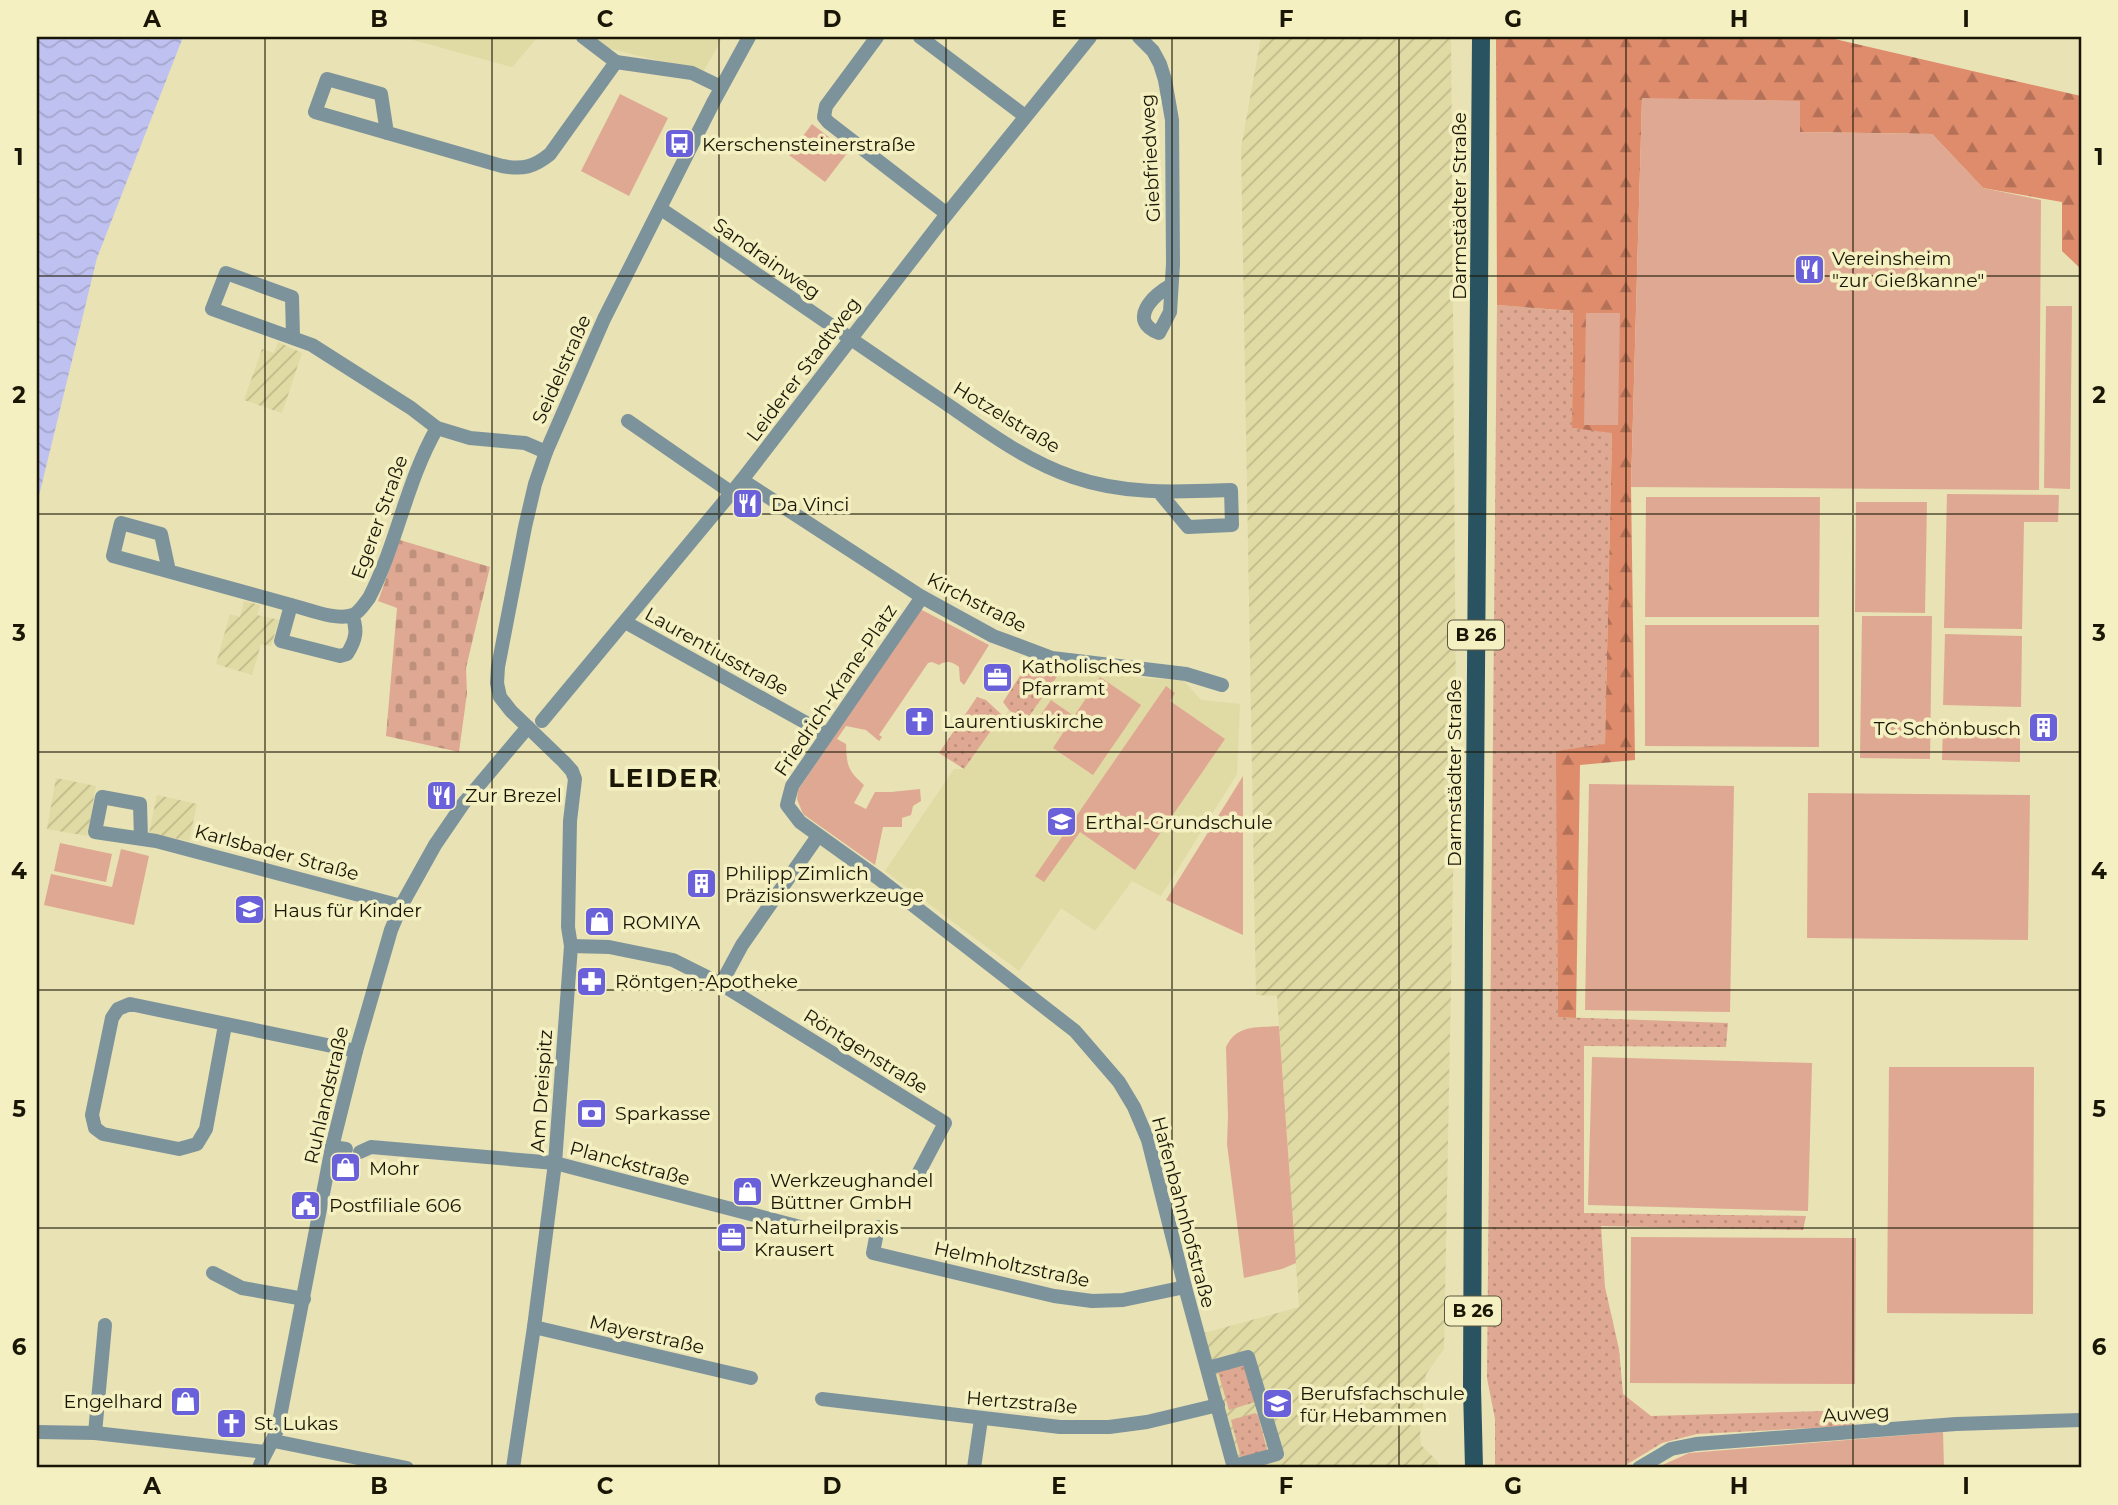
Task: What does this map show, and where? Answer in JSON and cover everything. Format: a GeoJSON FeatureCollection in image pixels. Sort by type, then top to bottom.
{"type":"FeatureCollection","features":[{"type":"Feature","properties":{"kind":"main road","name":"Darmstädter Straße"},"geometry":{"type":"LineString","coordinates":[[1474,1468],[1474,924],[1481,37]]}},
{"type":"Feature","properties":{"kind":"street"},"geometry":{"type":"LineString","coordinates":[[583,37],[615,62],[692,73],[721,87]]}},
{"type":"Feature","properties":{"kind":"street","name":"Seidelstraße"},"geometry":{"type":"LineString","coordinates":[[534,726],[511,711],[500,696],[497,683],[534,484],[545,452],[604,319],[749,37]]}},
{"type":"Feature","properties":{"kind":"street"},"geometry":{"type":"LineString","coordinates":[[877,37],[826,106],[824,117],[947,214]]}},
{"type":"Feature","properties":{"kind":"street"},"geometry":{"type":"LineString","coordinates":[[920,37],[1025,116]]}},
{"type":"Feature","properties":{"kind":"street","name":"Leiderer Stadtweg"},"geometry":{"type":"LineString","coordinates":[[386,943],[401,906],[435,845],[463,804],[625,622],[732,493],[947,214],[1090,37]]}},
{"type":"Feature","properties":{"kind":"street","name":"Giebfriedweg"},"geometry":{"type":"LineString","coordinates":[[1139,37],[1153,51],[1160,64],[1172,120],[1171,285]]}},
{"type":"Feature","properties":{"kind":"street"},"geometry":{"type":"LineString","coordinates":[[387,133],[381,93],[327,79],[315,112],[387,133],[502,166],[519,169],[530,167],[550,153],[615,62]]}},
{"type":"Feature","properties":{"kind":"street","name":"Sandrainweg"},"geometry":{"type":"LineString","coordinates":[[661,209],[850,339]]}},
{"type":"Feature","properties":{"kind":"street"},"geometry":{"type":"LineString","coordinates":[[293,337],[292,297],[226,273],[212,309],[312,345],[411,408],[437,428],[470,439],[525,443],[545,452]]}},
{"type":"Feature","properties":{"kind":"street","name":"Hotzelstraße"},"geometry":{"type":"LineString","coordinates":[[850,339],[1035,461],[1072,477],[1109,487],[1159,492],[1231,490],[1232,525],[1188,527],[1159,492]]}},
{"type":"Feature","properties":{"kind":"street"},"geometry":{"type":"LineString","coordinates":[[628,421],[732,493]]}},
{"type":"Feature","properties":{"kind":"street","name":"Egerer Straße"},"geometry":{"type":"LineString","coordinates":[[352,615],[360,610],[374,588],[411,484],[426,446],[437,428]]}},
{"type":"Feature","properties":{"kind":"street","name":"Kirchstraße"},"geometry":{"type":"LineString","coordinates":[[742,480],[922,597],[993,636],[1052,658],[1186,674],[1222,685]]}},
{"type":"Feature","properties":{"kind":"street"},"geometry":{"type":"LineString","coordinates":[[169,571],[339,616],[352,615],[357,627],[354,642],[347,654],[340,656],[281,641],[291,604]]}},
{"type":"Feature","properties":{"kind":"street","name":"Friedrich-Krane-Platz"},"geometry":{"type":"LineString","coordinates":[[818,836],[800,822],[787,805],[792,786],[922,597]]}},
{"type":"Feature","properties":{"kind":"street","name":"Laurentiusstraße"},"geometry":{"type":"LineString","coordinates":[[625,622],[826,734]]}},
{"type":"Feature","properties":{"kind":"street","name":"Am Dreispitz"},"geometry":{"type":"LineString","coordinates":[[513,1468],[555,1163],[571,946],[568,927],[570,834],[575,779],[572,771],[534,726]]}},
{"type":"Feature","properties":{"kind":"street"},"geometry":{"type":"LineString","coordinates":[[721,984],[742,945],[818,836]]}},
{"type":"Feature","properties":{"kind":"street","name":"Hafenbahnhofstraße"},"geometry":{"type":"LineString","coordinates":[[818,836],[878,878],[1034,997],[1075,1031],[1105,1065],[1134,1107],[1146,1134],[1234,1467],[1276,1454],[1248,1357],[1208,1368]]}},
{"type":"Feature","properties":{"kind":"street","name":"Karlsbader Straße"},"geometry":{"type":"LineString","coordinates":[[141,838],[391,901],[401,906]]}},
{"type":"Feature","properties":{"kind":"street","name":"Ruhlandstraße"},"geometry":{"type":"LineString","coordinates":[[259,1468],[269,1446],[304,1299],[346,1149],[356,1051],[386,943]]}},
{"type":"Feature","properties":{"kind":"street","name":"Röntgenstraße"},"geometry":{"type":"LineString","coordinates":[[571,946],[609,947],[673,960],[721,984],[945,1123],[918,1174]]}},
{"type":"Feature","properties":{"kind":"street"},"geometry":{"type":"LineString","coordinates":[[225,1025],[206,1129],[197,1144],[178,1149],[103,1134],[95,1128],[92,1115],[112,1018],[118,1009],[130,1004],[356,1051]]}},
{"type":"Feature","properties":{"kind":"street","name":"Planckstraße"},"geometry":{"type":"LineString","coordinates":[[346,1149],[371,1147],[555,1163],[804,1228]]}},
{"type":"Feature","properties":{"kind":"street","name":"Helmholtzstraße"},"geometry":{"type":"LineString","coordinates":[[878,1227],[873,1253],[1054,1296],[1092,1301],[1123,1300],[1185,1287]]}},
{"type":"Feature","properties":{"kind":"street"},"geometry":{"type":"LineString","coordinates":[[213,1273],[242,1288],[304,1299]]}},
{"type":"Feature","properties":{"kind":"street"},"geometry":{"type":"LineString","coordinates":[[95,1433],[105,1325]]}},
{"type":"Feature","properties":{"kind":"street","name":"Mayerstraße"},"geometry":{"type":"LineString","coordinates":[[534,1327],[751,1378]]}},
{"type":"Feature","properties":{"kind":"street","name":"Hertzstraße"},"geometry":{"type":"LineString","coordinates":[[822,1399],[1060,1427],[1109,1427],[1147,1422],[1218,1405]]}},
{"type":"Feature","properties":{"kind":"street"},"geometry":{"type":"LineString","coordinates":[[974,1468],[981,1419]]}},
{"type":"Feature","properties":{"kind":"street","name":"Auweg"},"geometry":{"type":"LineString","coordinates":[[1639,1468],[1671,1449],[1696,1444],[1956,1424],[2081,1420]]}},
{"type":"Feature","properties":{"kind":"street"},"geometry":{"type":"LineString","coordinates":[[37,1432],[95,1433],[269,1446],[407,1468]]}},
{"type":"Feature","properties":{"kind":"shaded area"},"geometry":{"type":"Polygon","coordinates":[[[402,37],[538,37],[512,67],[402,37]]]}},
{"type":"Feature","properties":{"kind":"shaded area"},"geometry":{"type":"Polygon","coordinates":[[[594,37],[723,37],[703,72],[608,48],[594,37]]]}},
{"type":"Feature","properties":{"kind":"shaded area"},"geometry":{"type":"Polygon","coordinates":[[[1261,37],[1451,37],[1456,721],[1444,1349],[1426,1374],[1420,1435],[1421,1445],[1438,1462],[1438,1468],[1240,1468],[1204,1333],[1299,1307],[1277,996],[1256,995],[1241,148],[1261,37]]]}},
{"type":"Feature","properties":{"kind":"shaded area"},"geometry":{"type":"Polygon","coordinates":[[[278,342],[302,353],[282,413],[244,400],[262,349],[274,353],[278,342]]]}},
{"type":"Feature","properties":{"kind":"shaded area"},"geometry":{"type":"Polygon","coordinates":[[[244,601],[260,605],[257,615],[279,620],[271,646],[261,644],[252,675],[216,664],[230,614],[240,617],[244,601]]]}},
{"type":"Feature","properties":{"kind":"shaded area","name":"Erthal-Grundschule"},"geometry":{"type":"Polygon","coordinates":[[[1061,671],[1184,681],[1201,700],[1240,704],[1237,774],[1161,896],[1132,881],[1095,931],[1061,908],[1019,971],[885,871],[954,769],[964,769],[1009,710],[1026,721],[1061,671]]]}},
{"type":"Feature","properties":{"kind":"shaded area"},"geometry":{"type":"Polygon","coordinates":[[[56,778],[96,786],[87,836],[47,829],[56,778]]]}},
{"type":"Feature","properties":{"kind":"shaded area"},"geometry":{"type":"Polygon","coordinates":[[[157,795],[197,804],[189,841],[149,833],[157,795]]]}},
{"type":"Feature","properties":{"kind":"green space"},"geometry":{"type":"Polygon","coordinates":[[[1496,37],[1826,37],[2081,96],[2081,269],[2062,251],[2062,202],[1983,188],[1932,134],[1800,132],[1800,101],[1642,99],[1631,487],[1635,760],[1580,765],[1576,1018],[1558,1017],[1556,751],[1605,744],[1612,433],[1572,428],[1573,311],[1497,305],[1496,37]]]}},
{"type":"Feature","properties":{"kind":"green space"},"geometry":{"type":"Polygon","coordinates":[[[620,94],[668,118],[629,196],[581,171],[620,94]]]}},
{"type":"Feature","properties":{"kind":"green space"},"geometry":{"type":"Polygon","coordinates":[[[1642,98],[1800,101],[1800,132],[1932,134],[1983,188],[2041,200],[2039,490],[1631,487],[1642,98]]]}},
{"type":"Feature","properties":{"kind":"green space"},"geometry":{"type":"Polygon","coordinates":[[[812,124],[848,152],[825,182],[789,155],[812,124]]]}},
{"type":"Feature","properties":{"kind":"green space"},"geometry":{"type":"Polygon","coordinates":[[[1497,305],[1573,311],[1572,428],[1612,432],[1605,745],[1557,751],[1558,1017],[1728,1023],[1726,1047],[1584,1046],[1584,1213],[1806,1216],[1803,1230],[1601,1226],[1605,1287],[1619,1349],[1623,1394],[1651,1416],[1861,1410],[1860,1420],[1851,1426],[1697,1434],[1662,1443],[1621,1468],[1495,1468],[1495,1419],[1487,1378],[1497,305]]]}},
{"type":"Feature","properties":{"kind":"green space"},"geometry":{"type":"Polygon","coordinates":[[[2046,306],[2072,306],[2070,489],[2044,488],[2046,306]]]}},
{"type":"Feature","properties":{"kind":"green space"},"geometry":{"type":"Polygon","coordinates":[[[1586,313],[1620,313],[1618,425],[1584,425],[1586,313]]]}},
{"type":"Feature","properties":{"kind":"green space"},"geometry":{"type":"Polygon","coordinates":[[[1947,494],[2059,495],[2058,522],[2024,522],[2022,629],[1944,628],[1947,494]]]}},
{"type":"Feature","properties":{"kind":"green space"},"geometry":{"type":"Polygon","coordinates":[[[1646,497],[1820,497],[1819,617],[1645,617],[1646,497]]]}},
{"type":"Feature","properties":{"kind":"green space"},"geometry":{"type":"Polygon","coordinates":[[[1856,502],[1927,502],[1925,613],[1855,612],[1856,502]]]}},
{"type":"Feature","properties":{"kind":"green space"},"geometry":{"type":"Polygon","coordinates":[[[400,540],[490,567],[466,668],[467,693],[459,752],[386,736],[397,608],[378,601],[400,540]]]}},
{"type":"Feature","properties":{"kind":"green space"},"geometry":{"type":"Polygon","coordinates":[[[920,609],[989,645],[964,685],[960,681],[959,667],[956,665],[949,662],[939,665],[928,663],[879,735],[882,737],[879,741],[866,730],[846,726],[837,739],[846,744],[849,767],[864,785],[854,803],[866,809],[875,792],[920,789],[921,801],[913,806],[911,815],[902,818],[902,827],[883,827],[875,865],[803,814],[797,799],[798,790],[920,609]]]}},
{"type":"Feature","properties":{"kind":"green space"},"geometry":{"type":"Polygon","coordinates":[[[1862,616],[1932,616],[1930,759],[1860,758],[1862,616]]]}},
{"type":"Feature","properties":{"kind":"green space"},"geometry":{"type":"Polygon","coordinates":[[[1645,625],[1819,625],[1819,747],[1645,746],[1645,625]]]}},
{"type":"Feature","properties":{"kind":"green space"},"geometry":{"type":"Polygon","coordinates":[[[1945,634],[2022,636],[2021,707],[1943,705],[1945,634]]]}},
{"type":"Feature","properties":{"kind":"green space"},"geometry":{"type":"Polygon","coordinates":[[[1029,662],[1061,671],[1025,722],[1003,702],[1029,662]]]}},
{"type":"Feature","properties":{"kind":"green space"},"geometry":{"type":"Polygon","coordinates":[[[1100,677],[1141,705],[1093,775],[1053,748],[1100,677]]]}},
{"type":"Feature","properties":{"kind":"green space"},"geometry":{"type":"Polygon","coordinates":[[[1166,686],[1175,693],[1170,701],[1225,739],[1135,870],[1080,832],[1044,882],[1035,876],[1166,686]]]}},
{"type":"Feature","properties":{"kind":"green space"},"geometry":{"type":"Polygon","coordinates":[[[977,697],[986,700],[1002,715],[964,769],[939,753],[977,697]]]}},
{"type":"Feature","properties":{"kind":"green space"},"geometry":{"type":"Polygon","coordinates":[[[1051,700],[1071,714],[1058,733],[1038,719],[1051,700]]]}},
{"type":"Feature","properties":{"kind":"green space"},"geometry":{"type":"Polygon","coordinates":[[[1943,725],[2020,727],[2020,762],[1942,760],[1943,725]]]}},
{"type":"Feature","properties":{"kind":"green space"},"geometry":{"type":"Polygon","coordinates":[[[1243,776],[1243,935],[1166,900],[1243,776]]]}},
{"type":"Feature","properties":{"kind":"green space"},"geometry":{"type":"Polygon","coordinates":[[[1589,784],[1734,786],[1730,1012],[1585,1010],[1589,784]]]}},
{"type":"Feature","properties":{"kind":"green space"},"geometry":{"type":"Polygon","coordinates":[[[1808,793],[2030,795],[2028,940],[1807,938],[1808,793]]]}},
{"type":"Feature","properties":{"kind":"green space"},"geometry":{"type":"Polygon","coordinates":[[[60,843],[112,854],[106,882],[54,871],[60,843]]]}},
{"type":"Feature","properties":{"kind":"green space"},"geometry":{"type":"Polygon","coordinates":[[[121,849],[149,856],[134,925],[44,905],[51,874],[112,887],[121,849]]]}},
{"type":"Feature","properties":{"kind":"green space"},"geometry":{"type":"Polygon","coordinates":[[[1279,1026],[1296,1263],[1244,1278],[1227,1144],[1226,1047],[1236,1034],[1242,1031],[1255,1027],[1279,1026]]]}},
{"type":"Feature","properties":{"kind":"green space"},"geometry":{"type":"Polygon","coordinates":[[[1592,1057],[1812,1063],[1808,1211],[1588,1205],[1592,1057]]]}},
{"type":"Feature","properties":{"kind":"green space"},"geometry":{"type":"Polygon","coordinates":[[[1889,1067],[2034,1067],[2033,1314],[1887,1313],[1889,1067]]]}},
{"type":"Feature","properties":{"kind":"green space"},"geometry":{"type":"Polygon","coordinates":[[[1631,1237],[1856,1238],[1855,1384],[1630,1383],[1631,1237]]]}},
{"type":"Feature","properties":{"kind":"green space"},"geometry":{"type":"Polygon","coordinates":[[[1244,1365],[1255,1402],[1229,1410],[1218,1372],[1244,1365]]]}},
{"type":"Feature","properties":{"kind":"green space"},"geometry":{"type":"Polygon","coordinates":[[[1255,1413],[1258,1415],[1267,1450],[1241,1458],[1231,1420],[1255,1413]]]}},
{"type":"Feature","properties":{"kind":"green space"},"geometry":{"type":"Polygon","coordinates":[[[1943,1432],[1944,1468],[1656,1468],[1689,1453],[1943,1432]]]}},
{"type":"Feature","properties":{"kind":"water"},"geometry":{"type":"Polygon","coordinates":[[[37,37],[183,37],[97,258],[37,504],[37,37]]]}},
{"type":"Feature","properties":{"kind":"place","name":"Kerschensteinerstraße"},"geometry":{"type":"Point","coordinates":[679,144]}},
{"type":"Feature","properties":{"kind":"place","name":"Vereinsheim \"zur Gießkanne\""},"geometry":{"type":"Point","coordinates":[1809,269]}},
{"type":"Feature","properties":{"kind":"place","name":"Da Vinci"},"geometry":{"type":"Point","coordinates":[748,504]}},
{"type":"Feature","properties":{"kind":"place","name":"Katholisches Pfarramt"},"geometry":{"type":"Point","coordinates":[998,677]}},
{"type":"Feature","properties":{"kind":"place","name":"Laurentiuskirche"},"geometry":{"type":"Point","coordinates":[920,721]}},
{"type":"Feature","properties":{"kind":"place","name":"TC Schönbusch"},"geometry":{"type":"Point","coordinates":[2044,728]}},
{"type":"Feature","properties":{"kind":"place","name":"Zur Brezel"},"geometry":{"type":"Point","coordinates":[442,795]}},
{"type":"Feature","properties":{"kind":"place","name":"Erthal-Grundschule"},"geometry":{"type":"Point","coordinates":[1062,822]}},
{"type":"Feature","properties":{"kind":"place","name":"Philipp Zimlich Präzisionswerkzeuge"},"geometry":{"type":"Point","coordinates":[702,884]}},
{"type":"Feature","properties":{"kind":"place","name":"Haus für Kinder"},"geometry":{"type":"Point","coordinates":[250,910]}},
{"type":"Feature","properties":{"kind":"place","name":"ROMIYA"},"geometry":{"type":"Point","coordinates":[599,922]}},
{"type":"Feature","properties":{"kind":"place","name":"Röntgen-Apotheke"},"geometry":{"type":"Point","coordinates":[592,981]}},
{"type":"Feature","properties":{"kind":"place","name":"Sparkasse"},"geometry":{"type":"Point","coordinates":[592,1113]}},
{"type":"Feature","properties":{"kind":"place","name":"Mohr"},"geometry":{"type":"Point","coordinates":[346,1168]}},
{"type":"Feature","properties":{"kind":"place","name":"Werkzeughandel Büttner GmbH"},"geometry":{"type":"Point","coordinates":[747,1191]}},
{"type":"Feature","properties":{"kind":"place","name":"Postfiliale 606"},"geometry":{"type":"Point","coordinates":[306,1205]}},
{"type":"Feature","properties":{"kind":"place","name":"Naturheilpraxis Krausert"},"geometry":{"type":"Point","coordinates":[731,1238]}},
{"type":"Feature","properties":{"kind":"place","name":"Engelhard"},"geometry":{"type":"Point","coordinates":[186,1401]}},
{"type":"Feature","properties":{"kind":"place","name":"Berufsfachschule für Hebammen"},"geometry":{"type":"Point","coordinates":[1277,1404]}},
{"type":"Feature","properties":{"kind":"place","name":"St. Lukas"},"geometry":{"type":"Point","coordinates":[231,1423]}},
{"type":"Feature","properties":{"kind":"district","name":"LEIDER"},"geometry":{"type":"Point","coordinates":[664,778]}}]}
